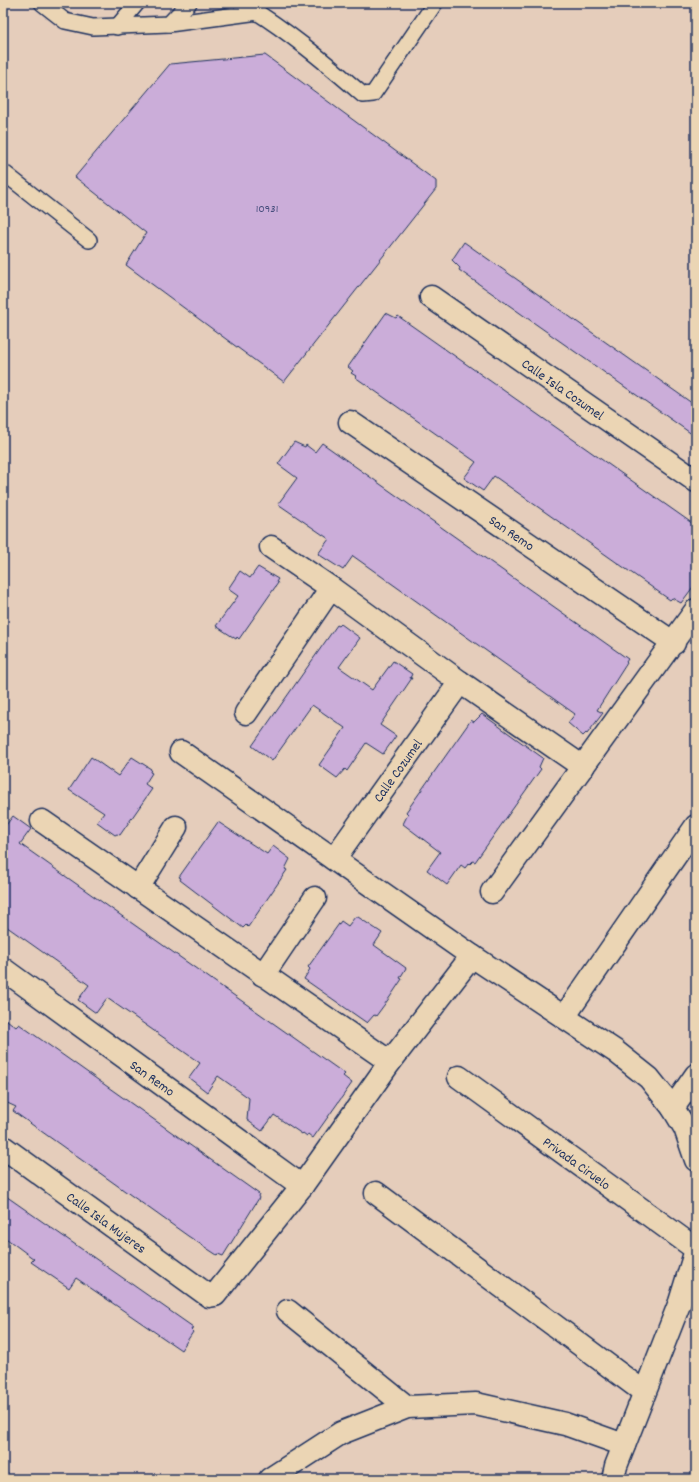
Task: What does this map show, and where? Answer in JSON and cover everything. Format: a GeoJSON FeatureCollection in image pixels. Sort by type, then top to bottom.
{"type":"FeatureCollection","features":[{"type":"Feature","properties":{"kind":"street","name":"Calle Isla Cozumel"},"geometry":{"type":"LineString","coordinates":[[431,297],[696,480]]}},
{"type":"Feature","properties":{"kind":"street","name":"San Remo"},"geometry":{"type":"LineString","coordinates":[[350,422],[674,643]]}},
{"type":"Feature","properties":{"kind":"street"},"geometry":{"type":"LineString","coordinates":[[272,547],[460,682],[583,767]]}},
{"type":"Feature","properties":{"kind":"street"},"geometry":{"type":"LineString","coordinates":[[246,713],[331,588]]}},
{"type":"Feature","properties":{"kind":"street"},"geometry":{"type":"LineString","coordinates":[[492,892],[674,643],[696,610]]}},
{"type":"Feature","properties":{"kind":"street","name":"Calle Cozumel"},"geometry":{"type":"LineString","coordinates":[[334,859],[460,682]]}},
{"type":"Feature","properties":{"kind":"street"},"geometry":{"type":"LineString","coordinates":[[181,752],[472,956],[616,1051],[649,1078],[673,1108],[685,1128],[696,1160]]}},
{"type":"Feature","properties":{"kind":"street"},"geometry":{"type":"LineString","coordinates":[[42,821],[390,1062]]}},
{"type":"Feature","properties":{"kind":"street"},"geometry":{"type":"LineString","coordinates":[[564,1017],[696,826]]}},
{"type":"Feature","properties":{"kind":"street"},"geometry":{"type":"LineString","coordinates":[[138,888],[176,827]]}},
{"type":"Feature","properties":{"kind":"street"},"geometry":{"type":"LineString","coordinates":[[263,975],[315,898]]}},
{"type":"Feature","properties":{"kind":"street"},"geometry":{"type":"LineString","coordinates":[[302,1186],[390,1062],[472,956]]}},
{"type":"Feature","properties":{"kind":"street","name":"San Remo"},"geometry":{"type":"LineString","coordinates":[[3,969],[302,1186]]}},
{"type":"Feature","properties":{"kind":"street"},"geometry":{"type":"LineString","coordinates":[[673,1108],[696,1075]]}},
{"type":"Feature","properties":{"kind":"street","name":"Privada Ciruelo"},"geometry":{"type":"LineString","coordinates":[[459,1077],[696,1250]]}},
{"type":"Feature","properties":{"kind":"street","name":"Calle Isla Mujeres"},"geometry":{"type":"LineString","coordinates":[[3,1147],[212,1296],[216,1295],[302,1186]]}},
{"type":"Feature","properties":{"kind":"street"},"geometry":{"type":"LineString","coordinates":[[376,1193],[644,1392]]}},
{"type":"Feature","properties":{"kind":"street"},"geometry":{"type":"LineString","coordinates":[[613,1479],[616,1466],[644,1392],[680,1302],[696,1250]]}},
{"type":"Feature","properties":{"kind":"street"},"geometry":{"type":"LineString","coordinates":[[288,1311],[406,1407]]}},
{"type":"Feature","properties":{"kind":"street"},"geometry":{"type":"LineString","coordinates":[[270,1479],[341,1433],[406,1407],[476,1404],[565,1424],[624,1445]]}},
{"type":"Feature","properties":{"kind":"lane"},"geometry":{"type":"LineString","coordinates":[[42,3],[65,21],[93,27],[169,24],[258,12]]}},
{"type":"Feature","properties":{"kind":"lane"},"geometry":{"type":"LineString","coordinates":[[118,27],[137,3]]}},
{"type":"Feature","properties":{"kind":"lane"},"geometry":{"type":"LineString","coordinates":[[169,24],[189,3]]}},
{"type":"Feature","properties":{"kind":"lane"},"geometry":{"type":"LineString","coordinates":[[242,3],[258,12],[324,62],[364,95],[368,96],[373,94],[435,3]]}},
{"type":"Feature","properties":{"kind":"lane"},"geometry":{"type":"LineString","coordinates":[[3,172],[89,240]]}},
{"type":"Feature","properties":{"kind":"building"},"geometry":{"type":"Polygon","coordinates":[[[265,55],[436,181],[436,189],[284,382],[126,265],[146,233],[75,177],[170,64],[265,55]]]}},
{"type":"Feature","properties":{"kind":"building"},"geometry":{"type":"Polygon","coordinates":[[[464,242],[696,406],[696,437],[459,270],[460,268],[452,260],[464,242]]]}},
{"type":"Feature","properties":{"kind":"building"},"geometry":{"type":"Polygon","coordinates":[[[386,313],[396,318],[398,316],[696,526],[696,583],[681,603],[672,598],[670,600],[494,476],[483,491],[464,478],[476,462],[355,377],[356,376],[351,373],[353,371],[348,367],[386,313]]]}},
{"type":"Feature","properties":{"kind":"building"},"geometry":{"type":"Polygon","coordinates":[[[294,442],[305,447],[306,445],[315,452],[322,443],[628,659],[626,662],[627,663],[597,710],[603,713],[587,734],[586,733],[583,736],[568,723],[575,714],[353,556],[343,570],[318,554],[329,539],[278,504],[297,478],[278,464],[294,442]]]}},
{"type":"Feature","properties":{"kind":"building"},"geometry":{"type":"Polygon","coordinates":[[[258,567],[278,579],[276,582],[278,583],[239,639],[237,637],[236,639],[216,626],[238,596],[228,589],[240,571],[250,578],[258,567]]]}},
{"type":"Feature","properties":{"kind":"building"},"geometry":{"type":"Polygon","coordinates":[[[341,624],[360,638],[339,667],[372,690],[393,661],[412,674],[410,678],[412,678],[380,725],[396,736],[383,754],[366,743],[347,771],[345,769],[337,778],[319,765],[345,728],[312,705],[272,761],[252,746],[337,625],[339,626],[341,624]]]}},
{"type":"Feature","properties":{"kind":"building"},"geometry":{"type":"Polygon","coordinates":[[[482,714],[543,758],[539,767],[541,769],[475,862],[473,861],[470,864],[469,863],[465,868],[461,865],[447,885],[427,870],[440,852],[403,824],[408,814],[406,812],[471,720],[474,722],[482,714]]]}},
{"type":"Feature","properties":{"kind":"building"},"geometry":{"type":"Polygon","coordinates":[[[91,757],[118,776],[132,757],[151,769],[150,772],[152,773],[145,784],[152,789],[120,835],[115,835],[97,822],[104,813],[69,790],[91,757]]]}},
{"type":"Feature","properties":{"kind":"building"},"geometry":{"type":"Polygon","coordinates":[[[13,816],[31,829],[20,844],[345,1074],[343,1076],[352,1083],[313,1138],[308,1134],[307,1136],[303,1133],[302,1134],[274,1115],[262,1131],[247,1120],[249,1098],[218,1076],[207,1092],[189,1078],[200,1063],[107,998],[96,1013],[78,1000],[89,985],[3,924],[3,829],[13,816]]]}},
{"type":"Feature","properties":{"kind":"building"},"geometry":{"type":"Polygon","coordinates":[[[218,822],[267,854],[273,846],[290,859],[285,869],[287,870],[248,927],[246,925],[243,928],[180,880],[181,878],[179,877],[218,822]]]}},
{"type":"Feature","properties":{"kind":"building"},"geometry":{"type":"Polygon","coordinates":[[[355,917],[358,917],[382,933],[374,945],[406,968],[400,978],[402,979],[390,997],[376,1016],[374,1015],[367,1023],[304,979],[310,969],[308,967],[341,921],[348,926],[355,917]]]}},
{"type":"Feature","properties":{"kind":"building"},"geometry":{"type":"Polygon","coordinates":[[[3,1017],[16,1027],[19,1024],[259,1194],[259,1198],[223,1256],[217,1255],[188,1236],[13,1111],[16,1107],[3,1101],[3,1017]]]}},
{"type":"Feature","properties":{"kind":"building"},"geometry":{"type":"Polygon","coordinates":[[[3,1194],[193,1327],[191,1330],[193,1332],[181,1350],[76,1278],[69,1288],[31,1262],[34,1259],[3,1236],[3,1194]]]}}]}
